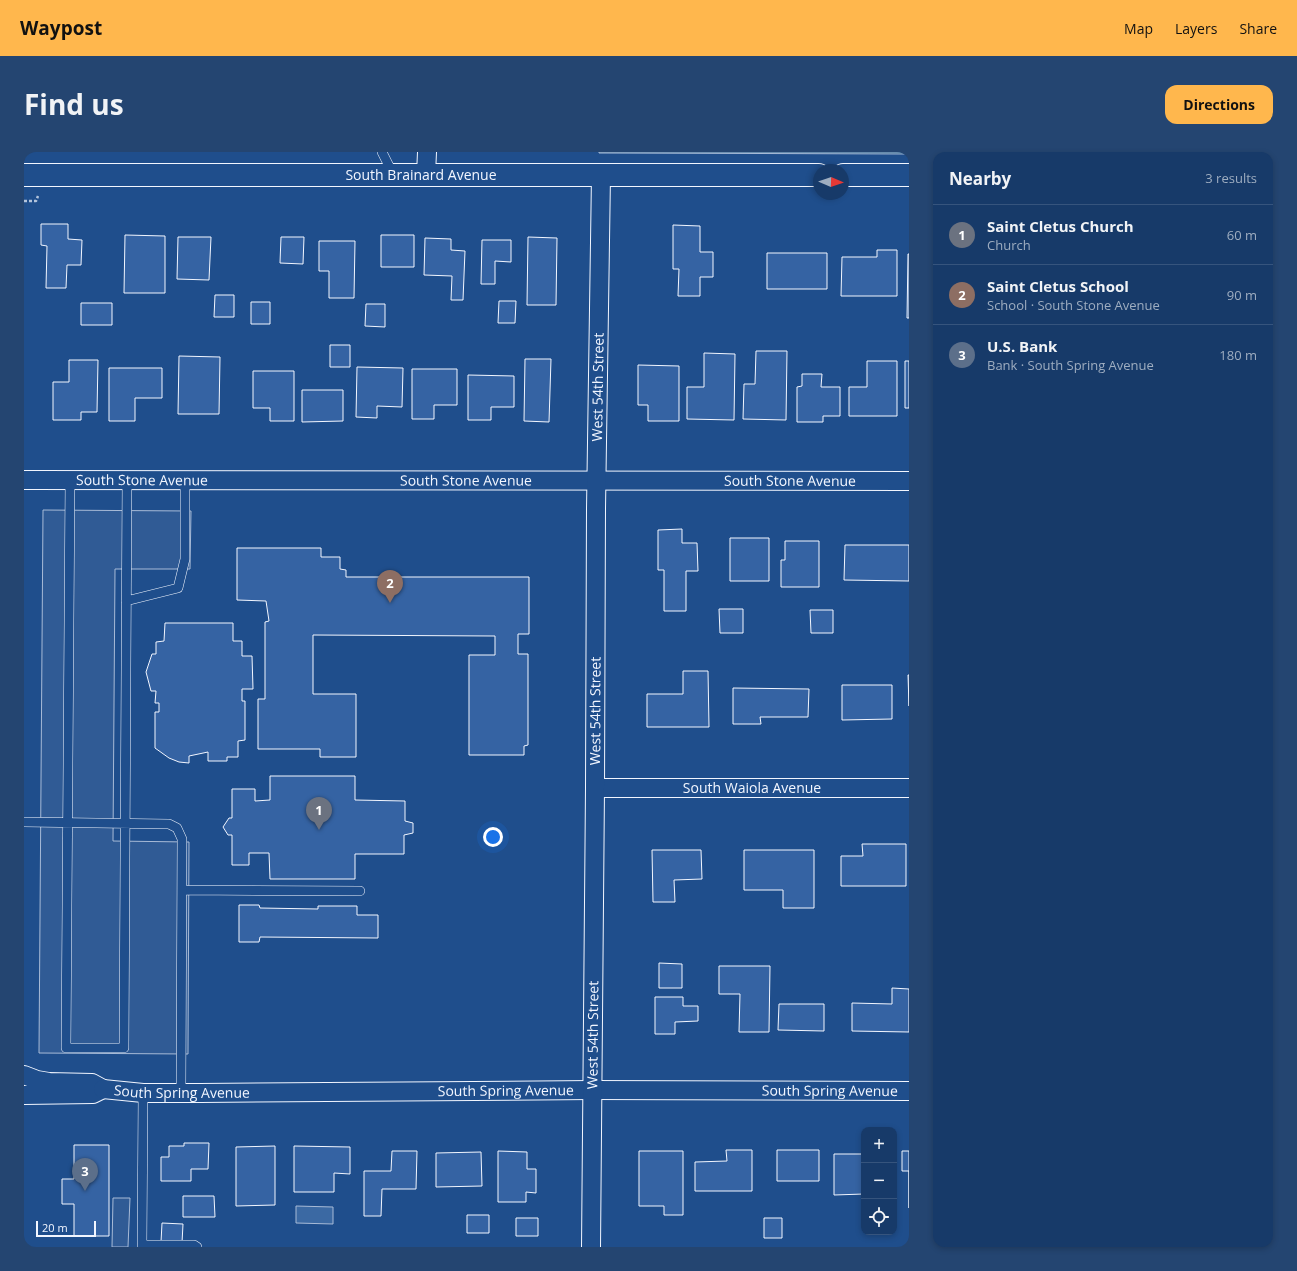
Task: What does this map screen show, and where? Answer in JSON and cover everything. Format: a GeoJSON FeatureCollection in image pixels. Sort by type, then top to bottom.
{"type":"FeatureCollection","features":[{"type":"Feature","properties":{"kind":"street"},"geometry":{"type":"LineString","coordinates":[[426,175],[427,152]]}},
{"type":"Feature","properties":{"kind":"street","name":"South Brainard Avenue"},"geometry":{"type":"LineString","coordinates":[[24,175],[813,175]]}},
{"type":"Feature","properties":{"kind":"street","name":"West 54th Street"},"geometry":{"type":"LineString","coordinates":[[591,1247],[601,175]]}},
{"type":"Feature","properties":{"kind":"street"},"geometry":{"type":"LineString","coordinates":[[849,175],[909,175]]}},
{"type":"Feature","properties":{"kind":"street","name":"South Stone Avenue"},"geometry":{"type":"LineString","coordinates":[[24,480],[909,481]]}},
{"type":"Feature","properties":{"kind":"street","name":"South Waiola Avenue"},"geometry":{"type":"LineString","coordinates":[[596,788],[909,788]]}},
{"type":"Feature","properties":{"kind":"street","name":"South Spring Avenue"},"geometry":{"type":"LineString","coordinates":[[24,1075],[37,1080],[49,1082],[92,1083],[103,1089],[143,1093],[592,1090],[909,1091]]}},
{"type":"Feature","properties":{"kind":"street","name":"South Spring Avenue"},"geometry":{"type":"LineString","coordinates":[[24,1096],[93,1094],[103,1089]]}},
{"type":"Feature","properties":{"kind":"lane"},"geometry":{"type":"LineString","coordinates":[[382,152],[393,175]]}},
{"type":"Feature","properties":{"kind":"lane"},"geometry":{"type":"LineString","coordinates":[[70,480],[66,1048],[124,1048],[127,480]]}},
{"type":"Feature","properties":{"kind":"lane"},"geometry":{"type":"LineString","coordinates":[[126,601],[178,588],[185,559],[185,480]]}},
{"type":"Feature","properties":{"kind":"lane"},"geometry":{"type":"LineString","coordinates":[[24,822],[125,822],[169,824],[177,828],[182,839],[181,1093]]}},
{"type":"Feature","properties":{"kind":"lane"},"geometry":{"type":"LineString","coordinates":[[182,890],[360,891]]}},
{"type":"Feature","properties":{"kind":"lane"},"geometry":{"type":"LineString","coordinates":[[143,1093],[142,1246],[194,1245],[197,1247]]}},
{"type":"Feature","properties":{"kind":"path"},"geometry":{"type":"LineString","coordinates":[[24,201],[36,201]]}},
{"type":"Feature","properties":{"kind":"shaded area"},"geometry":{"type":"Polygon","coordinates":[[[909,152],[909,154],[599,153],[909,152]]]}},
{"type":"Feature","properties":{"kind":"shaded area"},"geometry":{"type":"Polygon","coordinates":[[[43,510],[191,511],[190,569],[115,569],[113,841],[189,842],[188,1054],[39,1053],[43,510]]]}},
{"type":"Feature","properties":{"kind":"shaded area"},"geometry":{"type":"Polygon","coordinates":[[[113,1198],[130,1198],[128,1247],[112,1247],[113,1198]]]}},
{"type":"Feature","properties":{"kind":"shaded area"},"geometry":{"type":"Polygon","coordinates":[[[296,1206],[333,1207],[333,1224],[296,1223],[296,1206]]]}},
{"type":"Feature","properties":{"kind":"building"},"geometry":{"type":"Polygon","coordinates":[[[41,224],[68,224],[68,239],[82,240],[81,265],[67,265],[66,288],[46,288],[47,246],[41,245],[41,224]]]}},
{"type":"Feature","properties":{"kind":"building"},"geometry":{"type":"Polygon","coordinates":[[[673,225],[700,226],[700,252],[713,252],[713,277],[700,277],[700,296],[678,296],[679,269],[673,269],[673,225]]]}},
{"type":"Feature","properties":{"kind":"building"},"geometry":{"type":"Polygon","coordinates":[[[125,235],[165,236],[165,293],[124,293],[125,235]]]}},
{"type":"Feature","properties":{"kind":"building"},"geometry":{"type":"Polygon","coordinates":[[[381,235],[414,235],[414,267],[381,267],[381,235]]]}},
{"type":"Feature","properties":{"kind":"building"},"geometry":{"type":"Polygon","coordinates":[[[178,237],[211,237],[209,280],[177,279],[178,237]]]}},
{"type":"Feature","properties":{"kind":"building"},"geometry":{"type":"Polygon","coordinates":[[[281,237],[304,237],[303,264],[280,263],[281,237]]]}},
{"type":"Feature","properties":{"kind":"building"},"geometry":{"type":"Polygon","coordinates":[[[528,237],[557,238],[556,305],[527,305],[528,237]]]}},
{"type":"Feature","properties":{"kind":"building"},"geometry":{"type":"Polygon","coordinates":[[[425,238],[451,239],[451,250],[465,251],[463,300],[451,300],[452,276],[424,275],[425,238]]]}},
{"type":"Feature","properties":{"kind":"building"},"geometry":{"type":"Polygon","coordinates":[[[482,240],[511,240],[511,262],[495,261],[495,284],[481,284],[482,240]]]}},
{"type":"Feature","properties":{"kind":"building"},"geometry":{"type":"Polygon","coordinates":[[[319,241],[355,241],[354,298],[329,298],[329,271],[319,271],[319,241]]]}},
{"type":"Feature","properties":{"kind":"building"},"geometry":{"type":"Polygon","coordinates":[[[877,250],[897,250],[897,296],[841,296],[842,257],[877,257],[877,250]]]}},
{"type":"Feature","properties":{"kind":"building"},"geometry":{"type":"Polygon","coordinates":[[[767,253],[827,253],[827,289],[767,289],[767,253]]]}},
{"type":"Feature","properties":{"kind":"building"},"geometry":{"type":"Polygon","coordinates":[[[908,254],[909,318],[907,318],[908,254]]]}},
{"type":"Feature","properties":{"kind":"building"},"geometry":{"type":"Polygon","coordinates":[[[215,295],[234,295],[234,317],[214,317],[215,295]]]}},
{"type":"Feature","properties":{"kind":"building"},"geometry":{"type":"Polygon","coordinates":[[[499,301],[516,301],[515,323],[498,323],[499,301]]]}},
{"type":"Feature","properties":{"kind":"building"},"geometry":{"type":"Polygon","coordinates":[[[251,302],[270,302],[270,324],[251,324],[251,302]]]}},
{"type":"Feature","properties":{"kind":"building"},"geometry":{"type":"Polygon","coordinates":[[[81,303],[112,303],[112,325],[81,325],[81,303]]]}},
{"type":"Feature","properties":{"kind":"building"},"geometry":{"type":"Polygon","coordinates":[[[366,304],[385,304],[385,327],[365,326],[366,304]]]}},
{"type":"Feature","properties":{"kind":"building"},"geometry":{"type":"Polygon","coordinates":[[[330,345],[350,345],[350,367],[330,367],[330,345]]]}},
{"type":"Feature","properties":{"kind":"building"},"geometry":{"type":"Polygon","coordinates":[[[756,351],[787,351],[786,420],[743,419],[744,384],[755,384],[756,351]]]}},
{"type":"Feature","properties":{"kind":"building"},"geometry":{"type":"Polygon","coordinates":[[[704,353],[735,354],[734,420],[687,419],[687,387],[704,387],[704,353]]]}},
{"type":"Feature","properties":{"kind":"building"},"geometry":{"type":"Polygon","coordinates":[[[179,356],[220,357],[219,414],[178,414],[179,356]]]}},
{"type":"Feature","properties":{"kind":"building"},"geometry":{"type":"Polygon","coordinates":[[[525,359],[551,359],[549,422],[524,421],[525,359]]]}},
{"type":"Feature","properties":{"kind":"building"},"geometry":{"type":"Polygon","coordinates":[[[69,360],[98,360],[97,412],[81,412],[81,420],[53,420],[53,382],[69,382],[69,360]]]}},
{"type":"Feature","properties":{"kind":"building"},"geometry":{"type":"Polygon","coordinates":[[[867,361],[897,361],[897,416],[849,416],[849,387],[867,387],[867,361]]]}},
{"type":"Feature","properties":{"kind":"building"},"geometry":{"type":"Polygon","coordinates":[[[905,361],[909,361],[909,408],[905,408],[905,361]]]}},
{"type":"Feature","properties":{"kind":"building"},"geometry":{"type":"Polygon","coordinates":[[[638,365],[679,366],[679,421],[648,421],[648,405],[638,405],[638,365]]]}},
{"type":"Feature","properties":{"kind":"building"},"geometry":{"type":"Polygon","coordinates":[[[357,367],[403,368],[402,407],[377,406],[377,418],[356,417],[357,367]]]}},
{"type":"Feature","properties":{"kind":"building"},"geometry":{"type":"Polygon","coordinates":[[[109,368],[162,368],[162,398],[135,398],[135,421],[109,421],[109,368]]]}},
{"type":"Feature","properties":{"kind":"building"},"geometry":{"type":"Polygon","coordinates":[[[412,369],[457,369],[457,405],[434,405],[434,419],[412,419],[412,369]]]}},
{"type":"Feature","properties":{"kind":"building"},"geometry":{"type":"Polygon","coordinates":[[[253,371],[294,371],[294,421],[270,421],[270,408],[253,408],[253,371]]]}},
{"type":"Feature","properties":{"kind":"building"},"geometry":{"type":"Polygon","coordinates":[[[802,374],[822,374],[821,387],[840,387],[840,416],[823,416],[823,422],[797,422],[797,387],[802,386],[802,374]]]}},
{"type":"Feature","properties":{"kind":"building"},"geometry":{"type":"Polygon","coordinates":[[[468,375],[514,376],[514,407],[491,407],[491,420],[468,420],[468,375]]]}},
{"type":"Feature","properties":{"kind":"building"},"geometry":{"type":"Polygon","coordinates":[[[302,390],[343,390],[343,421],[302,422],[302,390]]]}},
{"type":"Feature","properties":{"kind":"building"},"geometry":{"type":"Polygon","coordinates":[[[682,529],[682,543],[697,543],[698,571],[686,571],[686,611],[664,611],[664,570],[658,570],[658,530],[682,529]]]}},
{"type":"Feature","properties":{"kind":"building"},"geometry":{"type":"Polygon","coordinates":[[[730,538],[769,538],[769,581],[730,581],[730,538]]]}},
{"type":"Feature","properties":{"kind":"building"},"geometry":{"type":"Polygon","coordinates":[[[785,541],[819,541],[819,587],[781,587],[781,560],[785,560],[785,541]]]}},
{"type":"Feature","properties":{"kind":"building"},"geometry":{"type":"Polygon","coordinates":[[[845,545],[909,545],[909,581],[844,580],[845,545]]]}},
{"type":"Feature","properties":{"kind":"building"},"geometry":{"type":"Polygon","coordinates":[[[237,548],[321,548],[321,557],[340,557],[340,569],[346,570],[346,577],[529,577],[529,634],[518,634],[518,654],[528,654],[528,745],[524,746],[524,755],[469,755],[469,655],[495,655],[495,636],[313,635],[313,694],[356,694],[356,757],[320,757],[320,749],[258,749],[258,699],[265,699],[265,622],[269,621],[266,601],[237,600],[237,548]]]}},
{"type":"Feature","properties":{"kind":"building"},"geometry":{"type":"Polygon","coordinates":[[[719,609],[743,609],[743,633],[720,633],[719,609]]]}},
{"type":"Feature","properties":{"kind":"building"},"geometry":{"type":"Polygon","coordinates":[[[810,610],[833,610],[833,633],[811,633],[810,610]]]}},
{"type":"Feature","properties":{"kind":"building"},"geometry":{"type":"Polygon","coordinates":[[[165,623],[233,623],[233,641],[242,641],[242,656],[252,656],[253,689],[242,689],[242,701],[245,701],[245,740],[238,741],[238,757],[227,757],[227,761],[208,761],[208,752],[189,756],[189,763],[179,762],[169,758],[155,748],[155,712],[159,712],[159,703],[155,703],[156,691],[151,691],[146,672],[152,654],[156,654],[156,642],[164,641],[165,623]]]}},
{"type":"Feature","properties":{"kind":"building"},"geometry":{"type":"Polygon","coordinates":[[[683,671],[708,671],[709,727],[647,727],[647,694],[683,694],[683,671]]]}},
{"type":"Feature","properties":{"kind":"building"},"geometry":{"type":"Polygon","coordinates":[[[908,675],[909,675],[909,706],[908,675]]]}},
{"type":"Feature","properties":{"kind":"building"},"geometry":{"type":"Polygon","coordinates":[[[842,685],[892,685],[892,719],[842,720],[842,685]]]}},
{"type":"Feature","properties":{"kind":"building"},"geometry":{"type":"Polygon","coordinates":[[[733,688],[809,689],[808,717],[760,717],[761,724],[733,724],[733,688]]]}},
{"type":"Feature","properties":{"kind":"building"},"geometry":{"type":"Polygon","coordinates":[[[270,776],[355,776],[355,800],[405,801],[405,821],[413,823],[413,833],[404,835],[404,854],[355,854],[355,879],[270,879],[269,853],[249,853],[249,865],[232,865],[232,835],[228,835],[223,827],[229,818],[232,818],[232,789],[255,789],[255,801],[270,800],[270,776]]]}},
{"type":"Feature","properties":{"kind":"building"},"geometry":{"type":"Polygon","coordinates":[[[862,844],[906,844],[906,886],[841,886],[841,856],[863,856],[862,844]]]}},
{"type":"Feature","properties":{"kind":"building"},"geometry":{"type":"Polygon","coordinates":[[[652,850],[701,850],[702,879],[674,880],[675,902],[653,902],[652,850]]]}},
{"type":"Feature","properties":{"kind":"building"},"geometry":{"type":"Polygon","coordinates":[[[744,850],[814,850],[814,908],[783,908],[783,890],[744,890],[744,850]]]}},
{"type":"Feature","properties":{"kind":"building"},"geometry":{"type":"Polygon","coordinates":[[[239,905],[259,905],[260,908],[318,909],[318,906],[357,906],[357,915],[378,915],[378,938],[260,937],[259,942],[239,942],[239,905]]]}},
{"type":"Feature","properties":{"kind":"building"},"geometry":{"type":"Polygon","coordinates":[[[659,963],[682,964],[682,988],[659,988],[659,963]]]}},
{"type":"Feature","properties":{"kind":"building"},"geometry":{"type":"Polygon","coordinates":[[[719,966],[770,966],[769,1032],[739,1032],[740,994],[719,994],[719,966]]]}},
{"type":"Feature","properties":{"kind":"building"},"geometry":{"type":"Polygon","coordinates":[[[892,988],[909,989],[909,1032],[852,1031],[852,1003],[892,1004],[892,988]]]}},
{"type":"Feature","properties":{"kind":"building"},"geometry":{"type":"Polygon","coordinates":[[[655,997],[683,997],[683,1006],[698,1006],[698,1021],[675,1022],[675,1034],[655,1034],[655,997]]]}},
{"type":"Feature","properties":{"kind":"building"},"geometry":{"type":"Polygon","coordinates":[[[779,1004],[824,1004],[824,1031],[778,1030],[779,1004]]]}},
{"type":"Feature","properties":{"kind":"building"},"geometry":{"type":"Polygon","coordinates":[[[184,1143],[209,1143],[208,1169],[191,1169],[191,1181],[161,1181],[161,1157],[169,1157],[169,1146],[184,1146],[184,1143]]]}},
{"type":"Feature","properties":{"kind":"building"},"geometry":{"type":"Polygon","coordinates":[[[74,1145],[109,1145],[109,1236],[74,1236],[74,1204],[62,1204],[62,1179],[74,1179],[74,1145]]]}},
{"type":"Feature","properties":{"kind":"building"},"geometry":{"type":"Polygon","coordinates":[[[275,1146],[275,1205],[236,1206],[236,1147],[275,1146]]]}},
{"type":"Feature","properties":{"kind":"building"},"geometry":{"type":"Polygon","coordinates":[[[294,1146],[350,1147],[350,1174],[334,1173],[334,1192],[294,1192],[294,1146]]]}},
{"type":"Feature","properties":{"kind":"building"},"geometry":{"type":"Polygon","coordinates":[[[726,1150],[752,1150],[752,1191],[695,1191],[695,1162],[727,1161],[726,1150]]]}},
{"type":"Feature","properties":{"kind":"building"},"geometry":{"type":"Polygon","coordinates":[[[777,1150],[819,1150],[819,1181],[777,1181],[777,1150]]]}},
{"type":"Feature","properties":{"kind":"building"},"geometry":{"type":"Polygon","coordinates":[[[392,1151],[417,1151],[416,1189],[382,1189],[381,1216],[364,1216],[364,1171],[391,1171],[392,1151]]]}},
{"type":"Feature","properties":{"kind":"building"},"geometry":{"type":"Polygon","coordinates":[[[498,1151],[527,1152],[527,1169],[536,1169],[536,1193],[526,1192],[526,1202],[498,1202],[498,1151]]]}},
{"type":"Feature","properties":{"kind":"building"},"geometry":{"type":"Polygon","coordinates":[[[639,1151],[683,1151],[683,1215],[664,1215],[664,1206],[639,1206],[639,1151]]]}},
{"type":"Feature","properties":{"kind":"building"},"geometry":{"type":"Polygon","coordinates":[[[902,1151],[909,1151],[909,1171],[902,1171],[902,1151]]]}},
{"type":"Feature","properties":{"kind":"building"},"geometry":{"type":"Polygon","coordinates":[[[481,1152],[482,1186],[436,1187],[436,1153],[481,1152]]]}},
{"type":"Feature","properties":{"kind":"building"},"geometry":{"type":"Polygon","coordinates":[[[834,1154],[861,1154],[861,1194],[834,1195],[834,1154]]]}},
{"type":"Feature","properties":{"kind":"building"},"geometry":{"type":"Polygon","coordinates":[[[183,1196],[214,1196],[215,1217],[183,1217],[183,1196]]]}},
{"type":"Feature","properties":{"kind":"building"},"geometry":{"type":"Polygon","coordinates":[[[467,1215],[489,1215],[489,1233],[467,1233],[467,1215]]]}},
{"type":"Feature","properties":{"kind":"building"},"geometry":{"type":"Polygon","coordinates":[[[516,1218],[538,1218],[538,1236],[516,1236],[516,1218]]]}},
{"type":"Feature","properties":{"kind":"building"},"geometry":{"type":"Polygon","coordinates":[[[764,1218],[782,1218],[782,1238],[764,1238],[764,1218]]]}},
{"type":"Feature","properties":{"kind":"building"},"geometry":{"type":"Polygon","coordinates":[[[162,1223],[183,1224],[182,1243],[161,1242],[162,1223]]]}},
{"type":"Feature","properties":{"kind":"place","name":"Saint Cletus School"},"geometry":{"type":"Point","coordinates":[390,603]}},
{"type":"Feature","properties":{"kind":"place","name":"Saint Cletus Church"},"geometry":{"type":"Point","coordinates":[319,830]}},
{"type":"Feature","properties":{"kind":"place","name":"U.S. Bank"},"geometry":{"type":"Point","coordinates":[85,1191]}}]}
